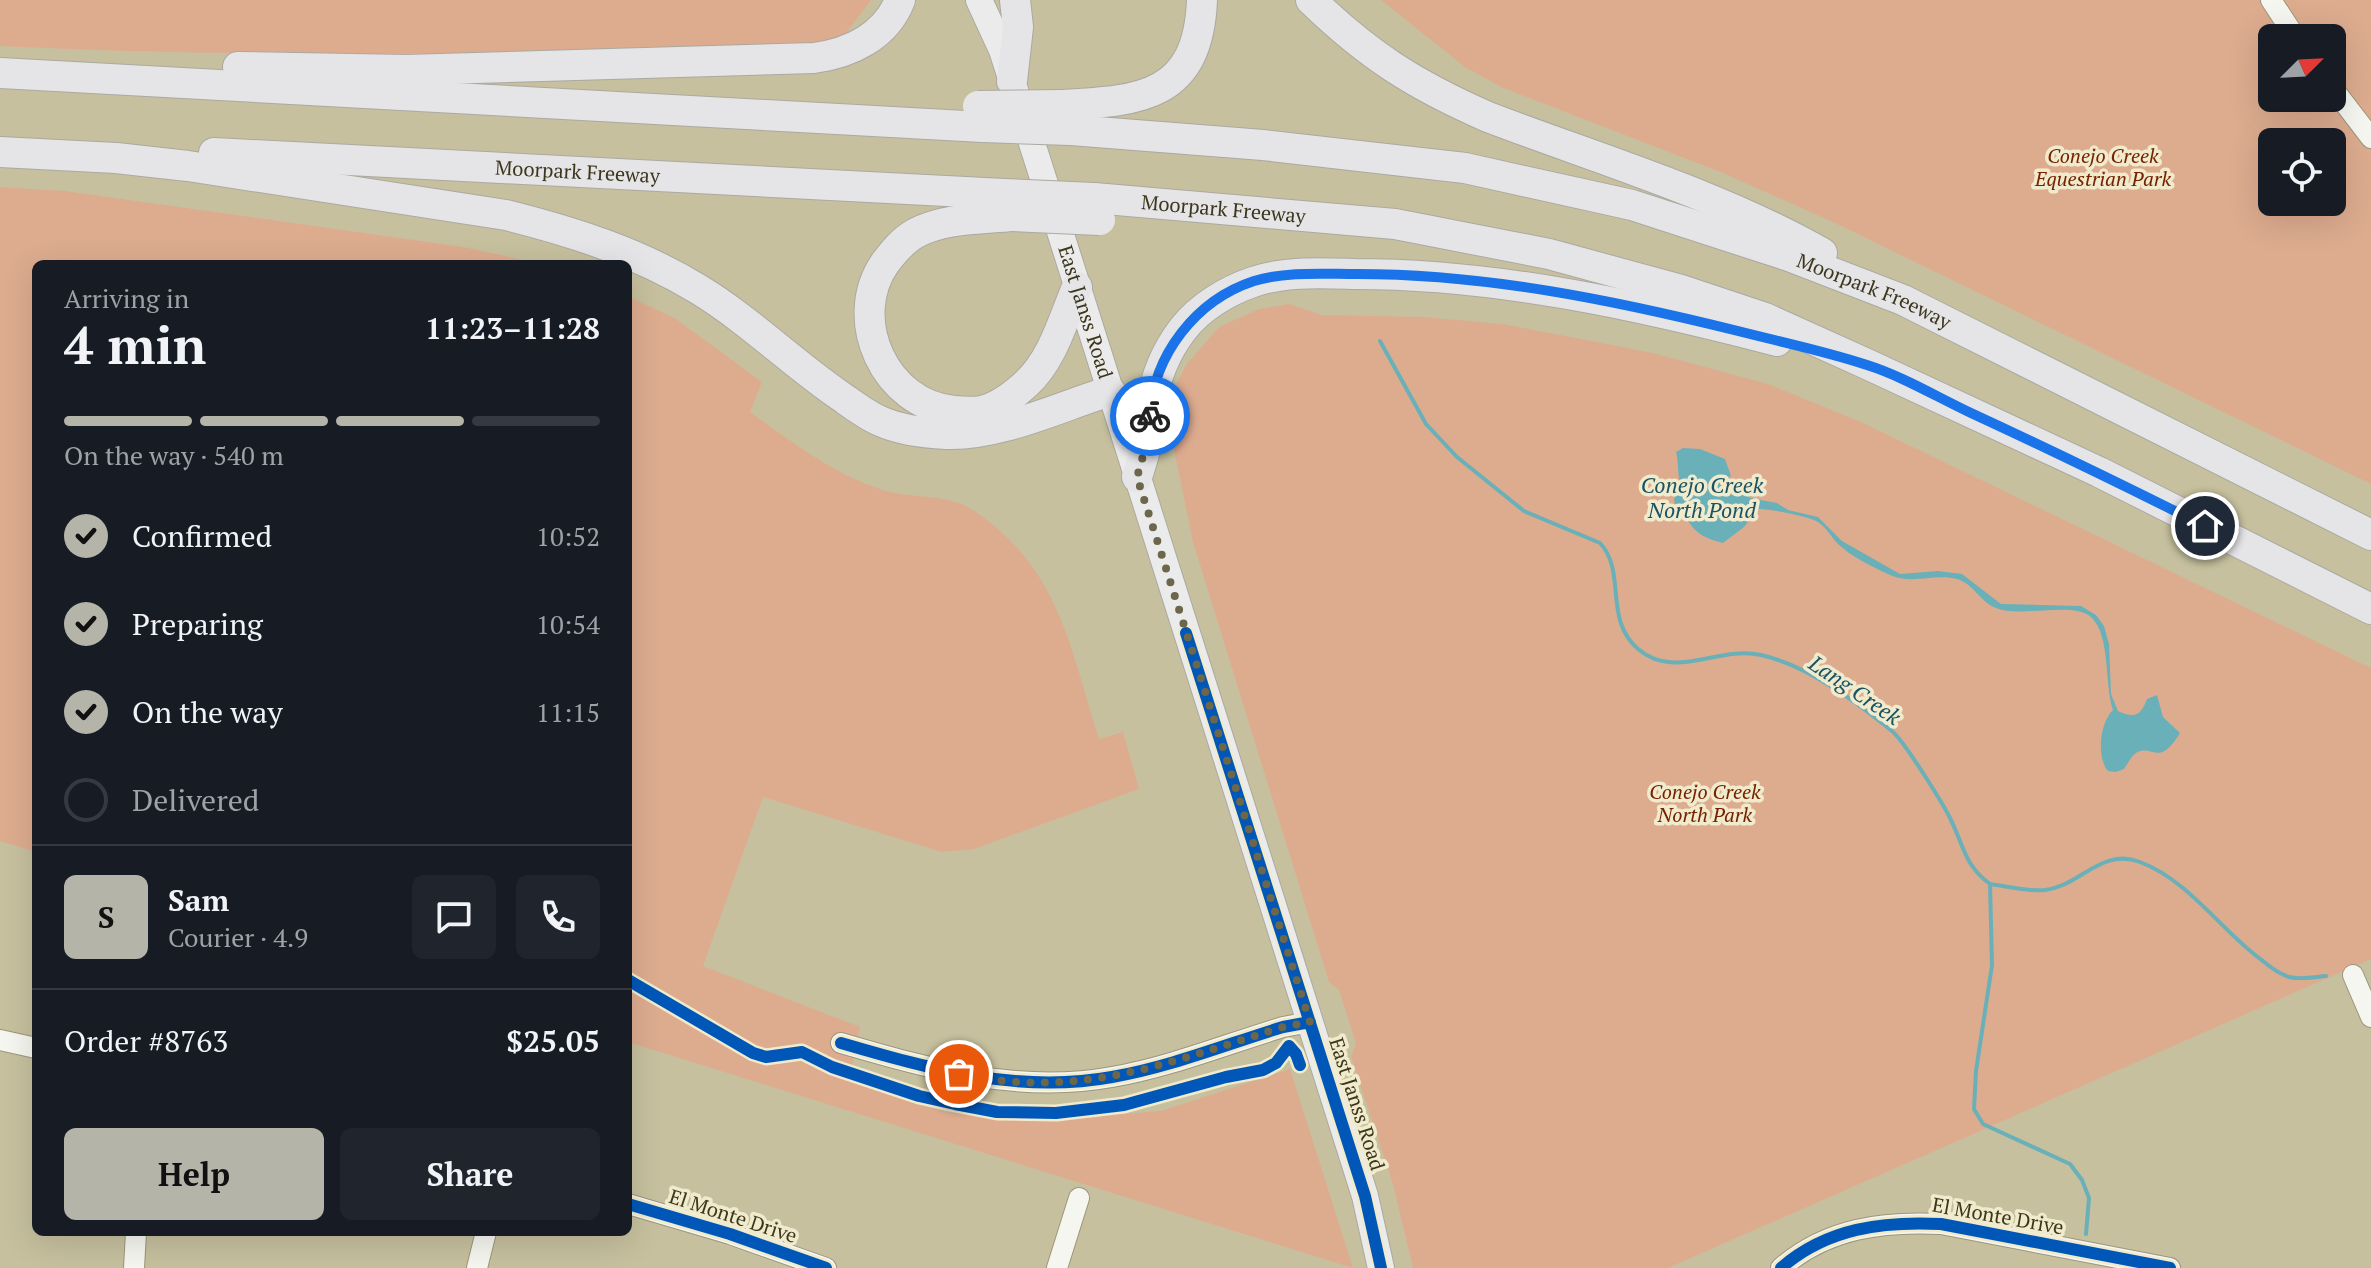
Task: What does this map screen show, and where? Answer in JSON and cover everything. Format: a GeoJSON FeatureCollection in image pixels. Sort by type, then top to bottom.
{"type":"FeatureCollection","features":[{"type":"Feature","properties":{"kind":"highway"},"geometry":{"type":"LineString","coordinates":[[0,72],[256,67],[406,70],[814,58],[842,52],[870,39],[895,12],[900,0]]}},
{"type":"Feature","properties":{"kind":"highway"},"geometry":{"type":"LineString","coordinates":[[1012,81],[1018,27],[1015,0]]}},
{"type":"Feature","properties":{"kind":"highway"},"geometry":{"type":"LineString","coordinates":[[1067,117],[1129,100],[1171,82],[1186,64],[1197,42],[1202,0]]}},
{"type":"Feature","properties":{"kind":"highway"},"geometry":{"type":"LineString","coordinates":[[1311,0],[1373,55],[1408,79],[1450,101],[1732,209],[1789,235],[1903,300]]}},
{"type":"Feature","properties":{"kind":"highway","name":"Moorpark Freeway"},"geometry":{"type":"LineString","coordinates":[[0,72],[510,102],[1067,117],[1465,168],[1632,205],[1789,256],[1903,300],[2371,535]]}},
{"type":"Feature","properties":{"kind":"highway","name":"Moorpark Freeway"},"geometry":{"type":"LineString","coordinates":[[0,142],[1008,205],[1395,224],[1455,235],[1563,258],[1681,290],[1765,318],[2099,472],[2371,609]]}},
{"type":"Feature","properties":{"kind":"highway"},"geometry":{"type":"LineString","coordinates":[[0,152],[116,158],[188,166],[506,215],[554,227],[626,251],[697,288],[851,403],[879,421],[904,428],[947,434],[984,431],[1110,391]]}},
{"type":"Feature","properties":{"kind":"highway"},"geometry":{"type":"LineString","coordinates":[[1008,205],[931,227],[903,241],[890,256],[878,274],[870,307],[873,343],[891,376],[907,393],[926,404],[946,410],[976,411],[993,406],[1025,385],[1041,367],[1077,287]]}},
{"type":"Feature","properties":{"kind":"highway"},"geometry":{"type":"LineString","coordinates":[[1137,477],[1149,435],[1150,408],[1156,381],[1179,335],[1216,300],[1254,281],[1276,277],[1305,273],[1398,274],[1534,288],[1662,312],[1869,365]]}},
{"type":"Feature","properties":{"kind":"main road","name":"East Janss Road"},"geometry":{"type":"LineString","coordinates":[[979,0],[1002,50],[1012,81],[1365,1196],[1381,1268]]}},
{"type":"Feature","properties":{"kind":"street"},"geometry":{"type":"LineString","coordinates":[[2271,0],[2287,24]]}},
{"type":"Feature","properties":{"kind":"street"},"geometry":{"type":"LineString","coordinates":[[2346,105],[2371,138]]}},
{"type":"Feature","properties":{"kind":"street"},"geometry":{"type":"LineString","coordinates":[[2353,975],[2371,1017]]}},
{"type":"Feature","properties":{"kind":"street"},"geometry":{"type":"LineString","coordinates":[[841,1043],[897,1061],[982,1079],[1058,1083],[1114,1077],[1283,1027],[1310,1022]]}},
{"type":"Feature","properties":{"kind":"street"},"geometry":{"type":"LineString","coordinates":[[0,1040],[32,1047]]}},
{"type":"Feature","properties":{"kind":"street"},"geometry":{"type":"LineString","coordinates":[[1057,1268],[1079,1198]]}},
{"type":"Feature","properties":{"kind":"street","name":"El Monte Drive"},"geometry":{"type":"LineString","coordinates":[[632,1205],[730,1234],[826,1268]]}},
{"type":"Feature","properties":{"kind":"street","name":"El Monte Drive"},"geometry":{"type":"LineString","coordinates":[[1781,1268],[1816,1243],[1849,1230],[1905,1222],[1941,1224],[2170,1268]]}},
{"type":"Feature","properties":{"kind":"street"},"geometry":{"type":"LineString","coordinates":[[134,1268],[136,1236]]}},
{"type":"Feature","properties":{"kind":"street"},"geometry":{"type":"LineString","coordinates":[[477,1268],[485,1236]]}},
{"type":"Feature","properties":{"kind":"green space"},"geometry":{"type":"Polygon","coordinates":[[[0,0],[871,0],[837,45],[314,54],[0,46],[0,0]]]}},
{"type":"Feature","properties":{"kind":"green space","name":"Conejo Creek Equestrian Park"},"geometry":{"type":"Polygon","coordinates":[[[1381,0],[2371,0],[2371,484],[1833,222],[1723,173],[1501,87],[1465,67],[1381,0]]]}},
{"type":"Feature","properties":{"kind":"green space"},"geometry":{"type":"Polygon","coordinates":[[[0,187],[65,191],[463,247],[524,260],[32,260],[32,851],[0,841],[0,187]]]}},
{"type":"Feature","properties":{"kind":"green space"},"geometry":{"type":"Polygon","coordinates":[[[632,298],[676,319],[762,382],[750,412],[812,455],[880,489],[939,498],[972,509],[1016,547],[1035,571],[1062,623],[1099,739],[1123,732],[1139,789],[974,849],[942,852],[763,797],[703,966],[860,1027],[849,1081],[946,1112],[1035,1121],[1161,1111],[1290,1069],[1353,1268],[632,1043],[632,298]]]}},
{"type":"Feature","properties":{"kind":"green space","name":"Conejo Creek North Park"},"geometry":{"type":"Polygon","coordinates":[[[1290,304],[1321,315],[1423,317],[1503,324],[1653,353],[1768,384],[1861,422],[2371,668],[2371,959],[1668,1268],[1413,1268],[1393,1184],[1351,1057],[1356,1043],[1339,990],[1329,982],[1193,542],[1172,440],[1176,385],[1187,364],[1219,327],[1259,309],[1290,304]]]}},
{"type":"Feature","properties":{"kind":"water","name":"Conejo Creek North Pond"},"geometry":{"type":"Polygon","coordinates":[[[1683,448],[1700,449],[1725,459],[1731,476],[1725,483],[1731,495],[1742,488],[1750,498],[1777,503],[1788,510],[1818,517],[1842,541],[1900,574],[1938,571],[1962,574],[2001,604],[2081,606],[2096,615],[2104,626],[2109,644],[2111,694],[2118,711],[2137,714],[2147,699],[2157,695],[2163,717],[2180,733],[2161,753],[2142,751],[2134,754],[2124,769],[2108,771],[2102,757],[2101,740],[2105,723],[2113,710],[2102,636],[2091,617],[2072,610],[2007,611],[1990,605],[1957,579],[1898,578],[1850,554],[1818,522],[1789,513],[1759,509],[1744,527],[1723,543],[1705,537],[1694,529],[1674,500],[1680,482],[1676,452],[1683,448]]]}},
{"type":"Feature","properties":{"kind":"waterway","name":"Lang Creek"},"geometry":{"type":"LineString","coordinates":[[1380,341],[1426,424],[1457,457],[1524,511],[1600,543],[1612,568],[1621,624],[1638,649],[1652,658],[1667,662],[1745,653],[1778,660],[1831,686],[1898,737],[1946,810],[1975,870],[1990,884],[1992,965],[1976,1071],[1974,1109],[1983,1124],[2070,1164],[2082,1180],[2089,1198],[2086,1234]]}},
{"type":"Feature","properties":{"kind":"waterway"},"geometry":{"type":"LineString","coordinates":[[1990,884],[2045,890],[2058,887],[2114,859],[2140,862],[2174,881],[2275,970],[2294,978],[2326,976]]}},
{"type":"Feature","properties":{"kind":"cycle path"},"geometry":{"type":"LineString","coordinates":[[1186,633],[1365,1196],[1381,1268]]}},
{"type":"Feature","properties":{"kind":"cycle path"},"geometry":{"type":"LineString","coordinates":[[632,982],[753,1053],[766,1057],[802,1052],[832,1067],[919,1096],[997,1112],[1056,1113],[1124,1105],[1263,1070],[1276,1063],[1289,1046],[1300,1065]]}},
{"type":"Feature","properties":{"kind":"cycle path"},"geometry":{"type":"LineString","coordinates":[[841,1043],[941,1070],[1043,1083],[1112,1077],[1198,1055],[1283,1027],[1310,1022]]}},
{"type":"Feature","properties":{"kind":"cycle path"},"geometry":{"type":"LineString","coordinates":[[632,1205],[730,1234],[826,1268]]}},
{"type":"Feature","properties":{"kind":"cycle path"},"geometry":{"type":"LineString","coordinates":[[1781,1268],[1817,1244],[1837,1236],[1877,1226],[1919,1223],[1941,1224],[2170,1268]]}},
{"type":"Feature","properties":{"kind":"way so far"},"geometry":{"type":"LineString","coordinates":[[959,1074],[1022,1083],[1088,1081],[1148,1069],[1283,1027],[1310,1022],[1137,477],[1149,435],[1150,416]]}},
{"type":"Feature","properties":{"kind":"route"},"geometry":{"type":"LineString","coordinates":[[1150,416],[1156,381],[1184,327],[1233,290],[1254,281],[1305,273],[1398,274],[1467,280],[1555,291],[1641,307],[1869,365],[2099,472],[2205,526]]}}]}
